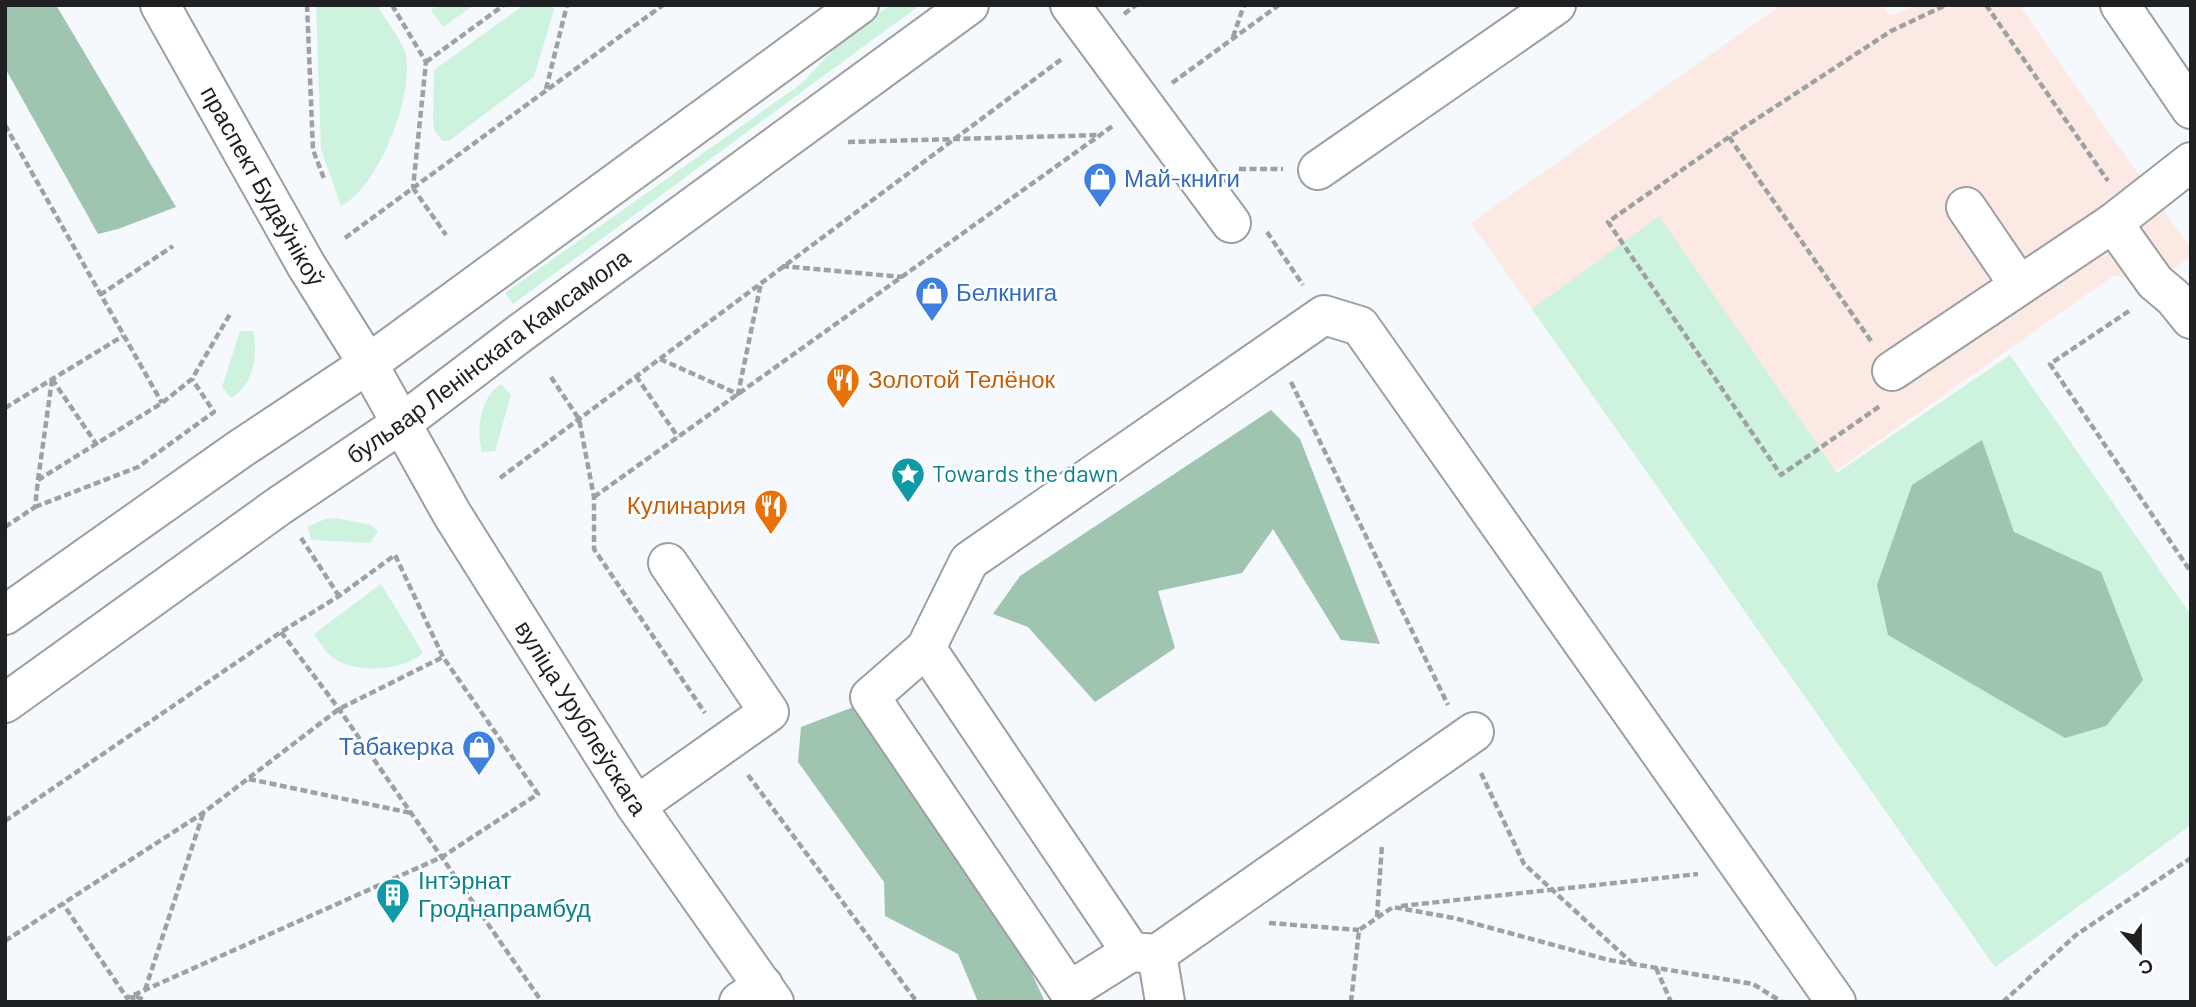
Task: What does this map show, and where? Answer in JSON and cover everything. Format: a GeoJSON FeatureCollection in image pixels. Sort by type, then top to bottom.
{"type":"FeatureCollection","features":[{"type":"Feature","properties":{"kind":"main road","name":"праспект Будаўнікоў"},"geometry":{"type":"LineString","coordinates":[[160,5],[306,265],[402,423]]}},
{"type":"Feature","properties":{"kind":"main road"},"geometry":{"type":"LineString","coordinates":[[5,615],[240,449],[368,364],[859,5]]}},
{"type":"Feature","properties":{"kind":"main road","name":"бульвар Ленінскага Камсамола"},"geometry":{"type":"LineString","coordinates":[[5,702],[279,506],[402,423],[519,334],[969,5]]}},
{"type":"Feature","properties":{"kind":"main road"},"geometry":{"type":"LineString","coordinates":[[1070,5],[1231,223]]}},
{"type":"Feature","properties":{"kind":"main road"},"geometry":{"type":"LineString","coordinates":[[1318,170],[1556,5]]}},
{"type":"Feature","properties":{"kind":"main road"},"geometry":{"type":"LineString","coordinates":[[2120,5],[2191,109]]}},
{"type":"Feature","properties":{"kind":"main road"},"geometry":{"type":"LineString","coordinates":[[1892,371],[2121,217],[2191,162]]}},
{"type":"Feature","properties":{"kind":"main road"},"geometry":{"type":"LineString","coordinates":[[1966,207],[2019,285]]}},
{"type":"Feature","properties":{"kind":"main road"},"geometry":{"type":"LineString","coordinates":[[2121,217],[2162,289],[2174,298],[2191,319]]}},
{"type":"Feature","properties":{"kind":"main road"},"geometry":{"type":"LineString","coordinates":[[1469,735],[1208,918],[1069,991],[870,697],[926,648],[969,561],[1324,315],[1360,326],[1836,1002]]}},
{"type":"Feature","properties":{"kind":"main road","name":"вуліца Урублеўскага"},"geometry":{"type":"LineString","coordinates":[[402,423],[459,526],[759,996]]}},
{"type":"Feature","properties":{"kind":"main road"},"geometry":{"type":"LineString","coordinates":[[636,806],[769,712],[668,563]]}},
{"type":"Feature","properties":{"kind":"main road"},"geometry":{"type":"LineString","coordinates":[[926,648],[1144,953],[1165,1002]]}},
{"type":"Feature","properties":{"kind":"path"},"geometry":{"type":"LineString","coordinates":[[307,5],[313,150],[325,181]]}},
{"type":"Feature","properties":{"kind":"path"},"geometry":{"type":"LineString","coordinates":[[426,62],[504,5]]}},
{"type":"Feature","properties":{"kind":"path"},"geometry":{"type":"LineString","coordinates":[[545,91],[567,5]]}},
{"type":"Feature","properties":{"kind":"path"},"geometry":{"type":"LineString","coordinates":[[345,238],[663,5]]}},
{"type":"Feature","properties":{"kind":"path"},"geometry":{"type":"LineString","coordinates":[[500,478],[1136,5]]}},
{"type":"Feature","properties":{"kind":"path"},"geometry":{"type":"LineString","coordinates":[[1232,40],[1244,5]]}},
{"type":"Feature","properties":{"kind":"path"},"geometry":{"type":"LineString","coordinates":[[594,497],[1279,5]]}},
{"type":"Feature","properties":{"kind":"path"},"geometry":{"type":"LineString","coordinates":[[1729,137],[1905,388],[1781,475],[1608,222],[1729,137],[1891,31],[1946,5]]}},
{"type":"Feature","properties":{"kind":"path"},"geometry":{"type":"LineString","coordinates":[[1986,5],[2121,217]]}},
{"type":"Feature","properties":{"kind":"path"},"geometry":{"type":"LineString","coordinates":[[394,6],[426,62],[413,188],[446,234]]}},
{"type":"Feature","properties":{"kind":"path"},"geometry":{"type":"LineString","coordinates":[[5,125],[162,403]]}},
{"type":"Feature","properties":{"kind":"path"},"geometry":{"type":"LineString","coordinates":[[848,142],[1101,135]]}},
{"type":"Feature","properties":{"kind":"path"},"geometry":{"type":"LineString","coordinates":[[1237,169],[1318,170]]}},
{"type":"Feature","properties":{"kind":"path"},"geometry":{"type":"LineString","coordinates":[[100,295],[173,246]]}},
{"type":"Feature","properties":{"kind":"path"},"geometry":{"type":"LineString","coordinates":[[782,266],[903,277]]}},
{"type":"Feature","properties":{"kind":"path"},"geometry":{"type":"LineString","coordinates":[[738,394],[761,282]]}},
{"type":"Feature","properties":{"kind":"path"},"geometry":{"type":"LineString","coordinates":[[2162,289],[2050,364],[2191,572]]}},
{"type":"Feature","properties":{"kind":"path"},"geometry":{"type":"LineString","coordinates":[[38,480],[162,403],[192,379],[230,314]]}},
{"type":"Feature","properties":{"kind":"path"},"geometry":{"type":"LineString","coordinates":[[5,408],[123,336]]}},
{"type":"Feature","properties":{"kind":"path"},"geometry":{"type":"LineString","coordinates":[[1275,349],[1469,735],[1524,864],[1632,964]]}},
{"type":"Feature","properties":{"kind":"path"},"geometry":{"type":"LineString","coordinates":[[660,359],[738,394]]}},
{"type":"Feature","properties":{"kind":"path"},"geometry":{"type":"LineString","coordinates":[[636,376],[678,437]]}},
{"type":"Feature","properties":{"kind":"path"},"geometry":{"type":"LineString","coordinates":[[551,377],[579,419],[594,497],[594,550],[724,743]]}},
{"type":"Feature","properties":{"kind":"path"},"geometry":{"type":"LineString","coordinates":[[52,379],[97,445]]}},
{"type":"Feature","properties":{"kind":"path"},"geometry":{"type":"LineString","coordinates":[[35,507],[52,379]]}},
{"type":"Feature","properties":{"kind":"path"},"geometry":{"type":"LineString","coordinates":[[5,527],[35,507],[138,467],[214,412],[192,379]]}},
{"type":"Feature","properties":{"kind":"path"},"geometry":{"type":"LineString","coordinates":[[301,537],[339,596]]}},
{"type":"Feature","properties":{"kind":"path"},"geometry":{"type":"LineString","coordinates":[[5,821],[281,632],[339,596],[395,555],[443,657],[538,794],[442,857],[120,1002]]}},
{"type":"Feature","properties":{"kind":"path"},"geometry":{"type":"LineString","coordinates":[[281,632],[339,709],[542,1002]]}},
{"type":"Feature","properties":{"kind":"path"},"geometry":{"type":"LineString","coordinates":[[5,941],[203,813],[339,709],[443,657]]}},
{"type":"Feature","properties":{"kind":"path"},"geometry":{"type":"LineString","coordinates":[[248,779],[411,813]]}},
{"type":"Feature","properties":{"kind":"path"},"geometry":{"type":"LineString","coordinates":[[753,781],[916,1002]]}},
{"type":"Feature","properties":{"kind":"path"},"geometry":{"type":"LineString","coordinates":[[1377,918],[1385,793]]}},
{"type":"Feature","properties":{"kind":"path"},"geometry":{"type":"LineString","coordinates":[[145,990],[203,813]]}},
{"type":"Feature","properties":{"kind":"path"},"geometry":{"type":"LineString","coordinates":[[2003,1002],[2076,936],[2191,858]]}},
{"type":"Feature","properties":{"kind":"path"},"geometry":{"type":"LineString","coordinates":[[1208,918],[1359,930],[1393,906],[1742,869]]}},
{"type":"Feature","properties":{"kind":"path"},"geometry":{"type":"LineString","coordinates":[[63,904],[131,998],[144,1000],[143,1002]]}},
{"type":"Feature","properties":{"kind":"path"},"geometry":{"type":"LineString","coordinates":[[1393,906],[1454,918],[1609,960],[1753,984],[1782,1002]]}},
{"type":"Feature","properties":{"kind":"path"},"geometry":{"type":"LineString","coordinates":[[1351,1002],[1359,930]]}},
{"type":"Feature","properties":{"kind":"path"},"geometry":{"type":"LineString","coordinates":[[1656,968],[1671,1002]]}},
{"type":"Feature","properties":{"kind":"shaded area"},"geometry":{"type":"Polygon","coordinates":[[[1781,5],[1882,5],[1890,16],[1918,5],[2019,5],[2191,249],[2191,256],[2155,282],[2113,276],[1709,560],[1471,223],[1781,5]]]}},
{"type":"Feature","properties":{"kind":"green space"},"geometry":{"type":"Polygon","coordinates":[[[5,5],[56,5],[176,207],[98,234],[5,68],[5,5]]]}},
{"type":"Feature","properties":{"kind":"green space"},"geometry":{"type":"Polygon","coordinates":[[[316,5],[377,5],[405,52],[405,91],[391,137],[369,180],[355,196],[341,206],[321,149],[316,5]]]}},
{"type":"Feature","properties":{"kind":"green space"},"geometry":{"type":"Polygon","coordinates":[[[437,5],[474,5],[443,27],[431,10],[437,5]]]}},
{"type":"Feature","properties":{"kind":"green space"},"geometry":{"type":"Polygon","coordinates":[[[524,5],[553,5],[554,10],[534,77],[449,141],[443,141],[435,132],[433,124],[434,70],[524,5]]]}},
{"type":"Feature","properties":{"kind":"green space"},"geometry":{"type":"Polygon","coordinates":[[[890,5],[920,5],[513,304],[505,293],[801,84],[844,39],[890,5]]]}},
{"type":"Feature","properties":{"kind":"green space"},"geometry":{"type":"Polygon","coordinates":[[[1659,216],[1837,473],[2010,355],[2191,615],[2191,825],[1995,967],[1532,309],[1659,216]]]}},
{"type":"Feature","properties":{"kind":"green space"},"geometry":{"type":"Polygon","coordinates":[[[240,331],[253,331],[254,359],[245,386],[231,398],[222,387],[240,331]]]}},
{"type":"Feature","properties":{"kind":"green space"},"geometry":{"type":"Polygon","coordinates":[[[501,384],[511,395],[495,451],[482,452],[479,434],[481,415],[488,397],[501,384]]]}},
{"type":"Feature","properties":{"kind":"green space"},"geometry":{"type":"Polygon","coordinates":[[[1271,410],[1300,439],[1380,644],[1341,640],[1273,529],[1242,573],[1158,591],[1175,648],[1095,702],[1028,627],[993,614],[1020,576],[1271,410]]]}},
{"type":"Feature","properties":{"kind":"green space"},"geometry":{"type":"Polygon","coordinates":[[[1982,440],[2014,532],[2101,572],[2143,680],[2106,726],[2065,738],[1888,635],[1877,585],[1912,485],[1982,440]]]}},
{"type":"Feature","properties":{"kind":"green space"},"geometry":{"type":"Polygon","coordinates":[[[336,518],[371,525],[378,531],[370,543],[311,540],[308,527],[325,519],[336,518]]]}},
{"type":"Feature","properties":{"kind":"green space"},"geometry":{"type":"Polygon","coordinates":[[[381,584],[423,653],[405,663],[383,668],[360,668],[336,660],[314,634],[381,584]]]}},
{"type":"Feature","properties":{"kind":"green space"},"geometry":{"type":"Polygon","coordinates":[[[856,706],[1027,963],[1045,1002],[978,1002],[958,954],[885,916],[884,882],[798,762],[801,727],[856,706]]]}},
{"type":"Feature","properties":{"kind":"place","name":"Май-книги"},"geometry":{"type":"Point","coordinates":[1100,209]}},
{"type":"Feature","properties":{"kind":"place","name":"Белкнига"},"geometry":{"type":"Point","coordinates":[932,323]}},
{"type":"Feature","properties":{"kind":"place","name":"Золотой Телёнок"},"geometry":{"type":"Point","coordinates":[843,410]}},
{"type":"Feature","properties":{"kind":"place","name":"Towards the dawn"},"geometry":{"type":"Point","coordinates":[908,504]}},
{"type":"Feature","properties":{"kind":"place","name":"Кулинария"},"geometry":{"type":"Point","coordinates":[771,536]}},
{"type":"Feature","properties":{"kind":"place","name":"Табакерка"},"geometry":{"type":"Point","coordinates":[479,777]}},
{"type":"Feature","properties":{"kind":"place","name":"Інтэрнат Гроднапрамбуд"},"geometry":{"type":"Point","coordinates":[393,925]}}]}
